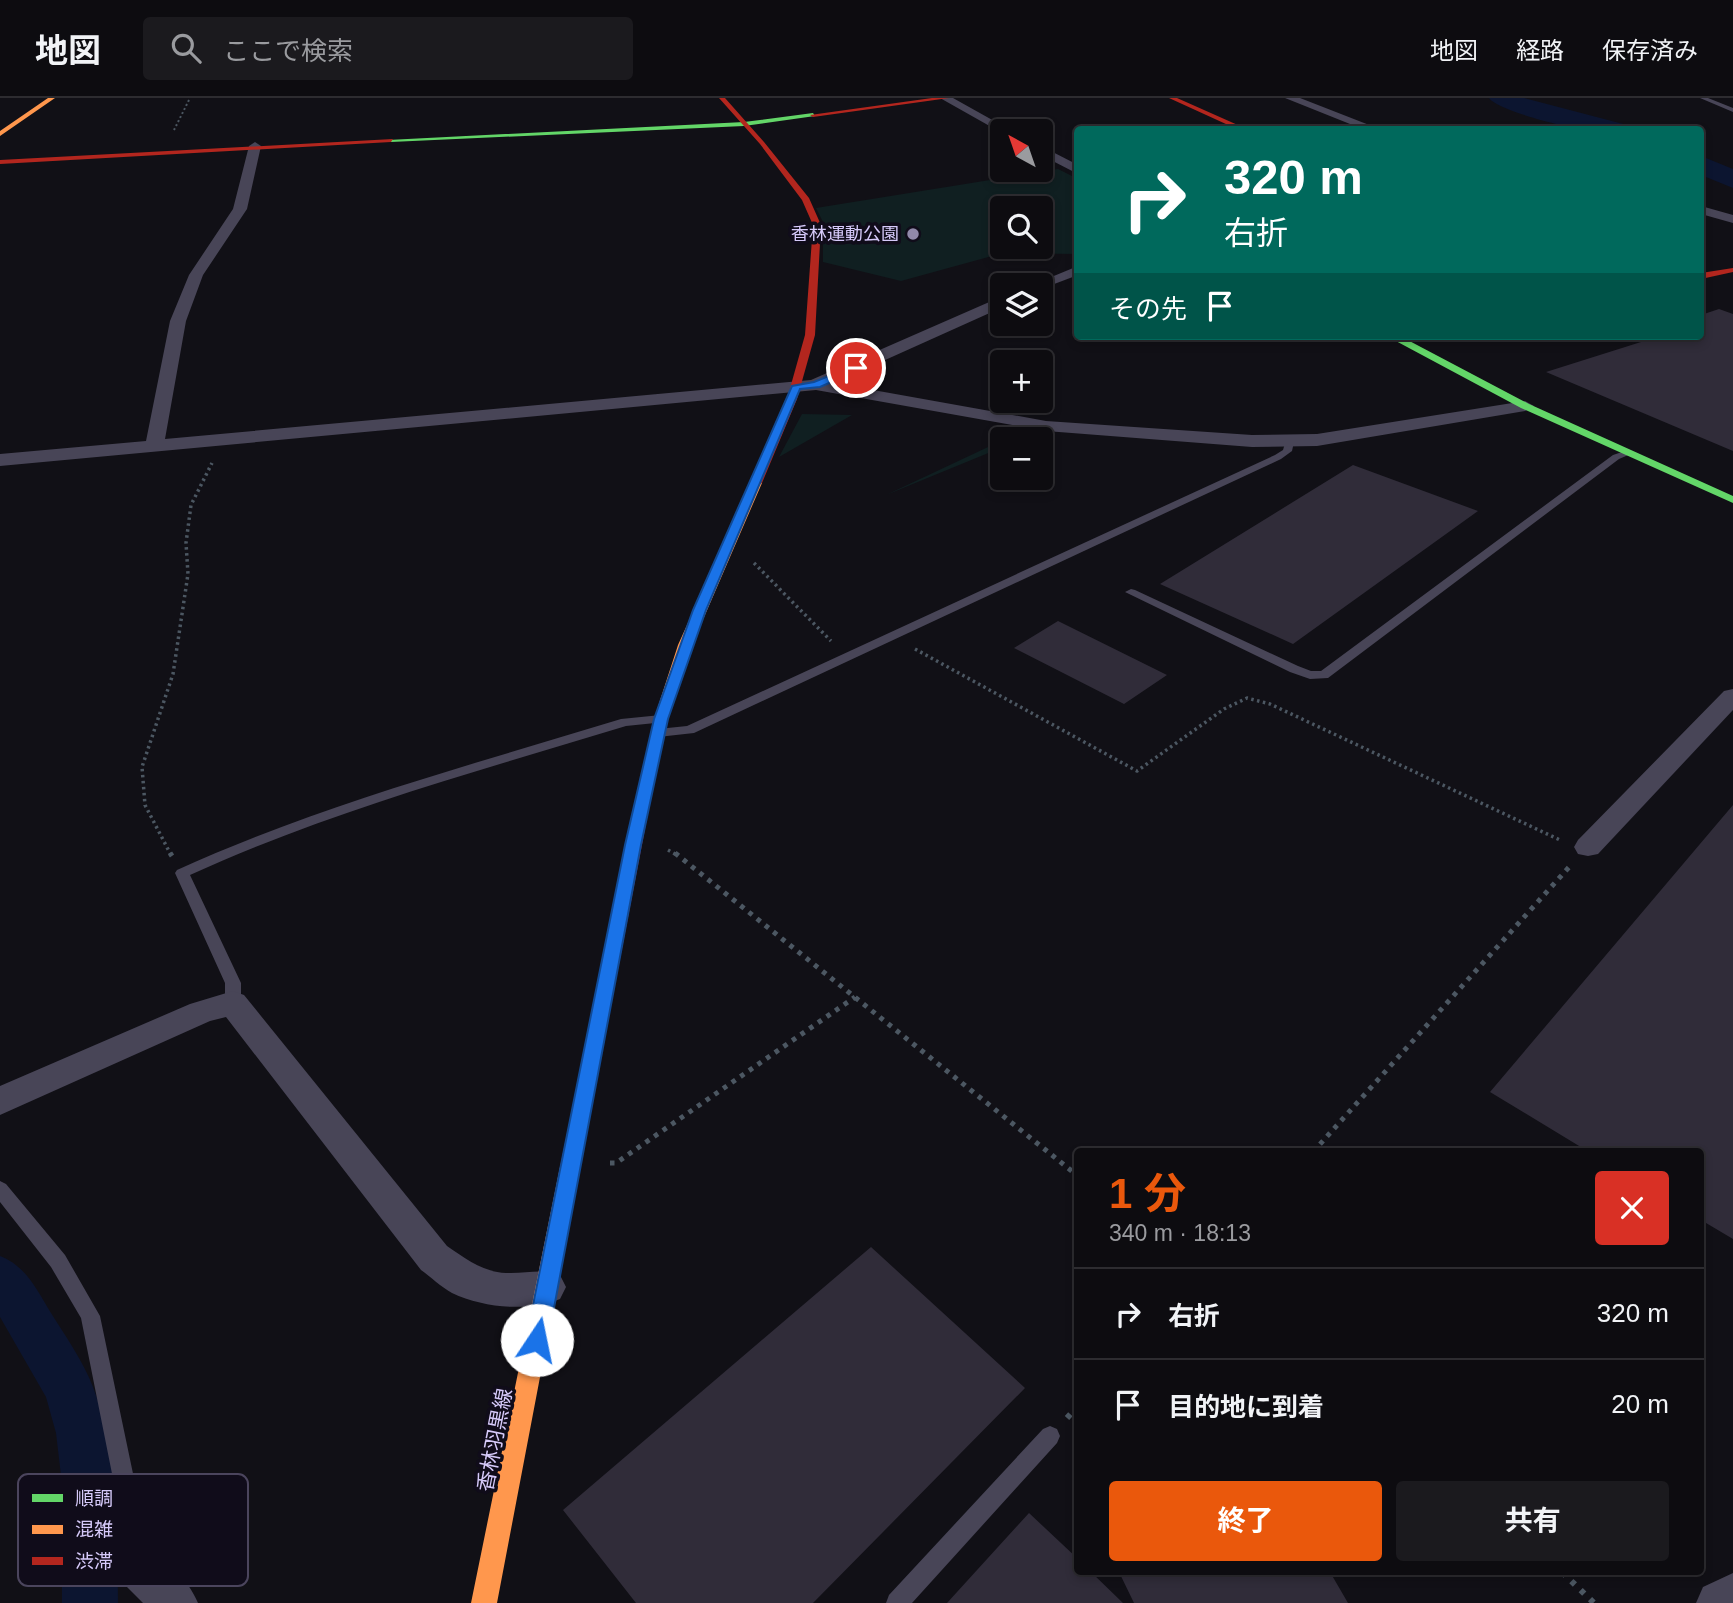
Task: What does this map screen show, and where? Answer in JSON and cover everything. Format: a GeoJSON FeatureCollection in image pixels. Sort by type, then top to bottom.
{"type":"FeatureCollection","features":[{"type":"Feature","properties":{"kind":"main road"},"geometry":{"type":"LineString","coordinates":[[0,134],[52,98]]}},
{"type":"Feature","properties":{"kind":"main road","name":"香林羽黒線"},"geometry":{"type":"LineString","coordinates":[[484,1603],[633,845],[660,726],[685,645],[797,386],[810,334],[817,225],[806,200],[762,143],[722,98]]}},
{"type":"Feature","properties":{"kind":"main road"},"geometry":{"type":"LineString","coordinates":[[0,162],[254,146],[744,124],[943,98]]}},
{"type":"Feature","properties":{"kind":"main road"},"geometry":{"type":"LineString","coordinates":[[1172,98],[1237,126]]}},
{"type":"Feature","properties":{"kind":"main road"},"geometry":{"type":"LineString","coordinates":[[1704,275],[1733,270]]}},
{"type":"Feature","properties":{"kind":"main road"},"geometry":{"type":"LineString","coordinates":[[1404,340],[1525,405],[1733,500]]}},
{"type":"Feature","properties":{"kind":"street"},"geometry":{"type":"LineString","coordinates":[[943,98],[990,123]]}},
{"type":"Feature","properties":{"kind":"street"},"geometry":{"type":"LineString","coordinates":[[1290,98],[1366,126]]}},
{"type":"Feature","properties":{"kind":"street"},"geometry":{"type":"LineString","coordinates":[[154,447],[178,321],[195,275],[240,209],[254,146]]}},
{"type":"Feature","properties":{"kind":"street"},"geometry":{"type":"LineString","coordinates":[[1054,157],[1074,168]]}},
{"type":"Feature","properties":{"kind":"street"},"geometry":{"type":"LineString","coordinates":[[1704,211],[1733,219]]}},
{"type":"Feature","properties":{"kind":"street"},"geometry":{"type":"LineString","coordinates":[[1053,280],[1074,272]]}},
{"type":"Feature","properties":{"kind":"street"},"geometry":{"type":"LineString","coordinates":[[816,385],[990,307]]}},
{"type":"Feature","properties":{"kind":"street"},"geometry":{"type":"LineString","coordinates":[[0,460],[816,385],[1080,430],[1289,442],[1317,440],[1525,405]]}},
{"type":"Feature","properties":{"kind":"street"},"geometry":{"type":"LineString","coordinates":[[1587,847],[1733,696]]}},
{"type":"Feature","properties":{"kind":"street"},"geometry":{"type":"LineString","coordinates":[[0,1101],[201,1012],[233,1003],[434,1258],[464,1280],[505,1290],[547,1287]]}},
{"type":"Feature","properties":{"kind":"street"},"geometry":{"type":"LineString","coordinates":[[159,1586],[175,1603]]}},
{"type":"Feature","properties":{"kind":"street"},"geometry":{"type":"LineString","coordinates":[[1719,1603],[1733,1595]]}},
{"type":"Feature","properties":{"kind":"lane"},"geometry":{"type":"LineString","coordinates":[[1703,98],[1733,110]]}},
{"type":"Feature","properties":{"kind":"lane"},"geometry":{"type":"LineString","coordinates":[[233,1003],[233,983],[182,873],[246,844],[374,799],[625,722],[690,730],[1278,457],[1287,451],[1289,442]]}},
{"type":"Feature","properties":{"kind":"lane"},"geometry":{"type":"LineString","coordinates":[[1131,592],[1294,669],[1310,675],[1324,675],[1616,457],[1628,453]]}},
{"type":"Feature","properties":{"kind":"lane"},"geometry":{"type":"LineString","coordinates":[[0,1189],[58,1261],[90,1316],[123,1474]]}},
{"type":"Feature","properties":{"kind":"lane"},"geometry":{"type":"LineString","coordinates":[[897,1603],[1050,1436]]}},
{"type":"Feature","properties":{"kind":"path"},"geometry":{"type":"LineString","coordinates":[[161,151],[172,137],[190,98]]}},
{"type":"Feature","properties":{"kind":"path"},"geometry":{"type":"LineString","coordinates":[[182,873],[145,805],[142,767],[173,674],[188,574],[186,543],[191,505],[216,456]]}},
{"type":"Feature","properties":{"kind":"path"},"geometry":{"type":"LineString","coordinates":[[724,551],[749,557],[830,640],[852,654]]}},
{"type":"Feature","properties":{"kind":"path"},"geometry":{"type":"LineString","coordinates":[[891,636],[1138,771],[1224,709],[1247,698],[1270,704],[1568,845],[1587,847]]}},
{"type":"Feature","properties":{"kind":"path"},"geometry":{"type":"LineString","coordinates":[[633,845],[658,846],[674,852],[1074,1174]]}},
{"type":"Feature","properties":{"kind":"path"},"geometry":{"type":"LineString","coordinates":[[1316,1148],[1587,847]]}},
{"type":"Feature","properties":{"kind":"path"},"geometry":{"type":"LineString","coordinates":[[571,1166],[616,1163],[855,997]]}},
{"type":"Feature","properties":{"kind":"path"},"geometry":{"type":"LineString","coordinates":[[1565,1575],[1594,1603]]}},
{"type":"Feature","properties":{"kind":"shaded area","name":"香林運動公園"},"geometry":{"type":"Polygon","coordinates":[[[1058,169],[1074,177],[1074,254],[1053,254],[1053,196],[990,196],[990,257],[901,281],[823,262],[823,222],[816,208],[990,180],[1054,182],[1054,170],[1058,169]]]}},
{"type":"Feature","properties":{"kind":"shaded area"},"geometry":{"type":"Polygon","coordinates":[[[802,414],[852,415],[779,457],[802,414]]]}},
{"type":"Feature","properties":{"kind":"shaded area"},"geometry":{"type":"Polygon","coordinates":[[[990,446],[990,452],[886,495],[990,446]]]}},
{"type":"Feature","properties":{"kind":"building"},"geometry":{"type":"Polygon","coordinates":[[[1719,309],[1733,314],[1733,451],[1546,372],[1647,340],[1704,340],[1704,314],[1719,309]]]}},
{"type":"Feature","properties":{"kind":"building"},"geometry":{"type":"Polygon","coordinates":[[[1353,465],[1478,511],[1293,644],[1160,584],[1353,465]]]}},
{"type":"Feature","properties":{"kind":"building"},"geometry":{"type":"Polygon","coordinates":[[[1058,621],[1167,675],[1124,704],[1014,648],[1058,621]]]}},
{"type":"Feature","properties":{"kind":"building"},"geometry":{"type":"Polygon","coordinates":[[[1733,805],[1733,1239],[1704,1222],[1704,1148],[1582,1148],[1490,1092],[1733,805]]]}},
{"type":"Feature","properties":{"kind":"building"},"geometry":{"type":"Polygon","coordinates":[[[871,1247],[1025,1388],[813,1603],[636,1603],[563,1510],[871,1247]]]}},
{"type":"Feature","properties":{"kind":"building"},"geometry":{"type":"Polygon","coordinates":[[[1029,1513],[1074,1555],[1074,1575],[1094,1575],[1123,1603],[947,1603],[1029,1513]]]}},
{"type":"Feature","properties":{"kind":"building"},"geometry":{"type":"Polygon","coordinates":[[[1120,1575],[1332,1575],[1348,1603],[1134,1603],[1120,1575]]]}},
{"type":"Feature","properties":{"kind":"waterway"},"geometry":{"type":"LineString","coordinates":[[1501,98],[1602,126]]}},
{"type":"Feature","properties":{"kind":"waterway"},"geometry":{"type":"LineString","coordinates":[[1704,166],[1733,180]]}},
{"type":"Feature","properties":{"kind":"waterway"},"geometry":{"type":"LineString","coordinates":[[0,1277],[23,1310],[69,1389],[82,1433],[88,1474]]}},
{"type":"Feature","properties":{"kind":"waterway"},"geometry":{"type":"LineString","coordinates":[[90,1586],[90,1603]]}},
{"type":"Feature","properties":{"kind":"traffic: fast"},"geometry":{"type":"LineString","coordinates":[[391,140],[744,124],[813,115]]}},
{"type":"Feature","properties":{"kind":"traffic: fast"},"geometry":{"type":"LineString","coordinates":[[1401,340],[1525,406],[1733,500]]}},
{"type":"Feature","properties":{"kind":"traffic: slow"},"geometry":{"type":"LineString","coordinates":[[0,134],[52,98]]}},
{"type":"Feature","properties":{"kind":"traffic: slow"},"geometry":{"type":"LineString","coordinates":[[648,777],[661,719],[685,645],[756,483]]}},
{"type":"Feature","properties":{"kind":"traffic: slow"},"geometry":{"type":"LineString","coordinates":[[484,1603],[570,1167]]}},
{"type":"Feature","properties":{"kind":"traffic: jam"},"geometry":{"type":"LineString","coordinates":[[722,98],[762,143],[806,200],[817,225],[810,335],[792,399],[756,483]]}},
{"type":"Feature","properties":{"kind":"traffic: jam"},"geometry":{"type":"LineString","coordinates":[[813,115],[946,98]]}},
{"type":"Feature","properties":{"kind":"traffic: jam"},"geometry":{"type":"LineString","coordinates":[[1172,98],[1237,126]]}},
{"type":"Feature","properties":{"kind":"traffic: jam"},"geometry":{"type":"LineString","coordinates":[[0,162],[391,140]]}},
{"type":"Feature","properties":{"kind":"traffic: jam"},"geometry":{"type":"LineString","coordinates":[[1704,275],[1733,270]]}},
{"type":"Feature","properties":{"kind":"traffic: jam"},"geometry":{"type":"LineString","coordinates":[[570,1167],[648,777]]}},
{"type":"Feature","properties":{"kind":"place","name":"香林運動公園"},"geometry":{"type":"Point","coordinates":[913,234]}},
{"type":"Feature","properties":{"kind":"route"},"geometry":{"type":"LineString","coordinates":[[537,1340],[633,845],[661,719],[671,687],[685,645],[797,386],[816,385],[856,368]]}}]}
